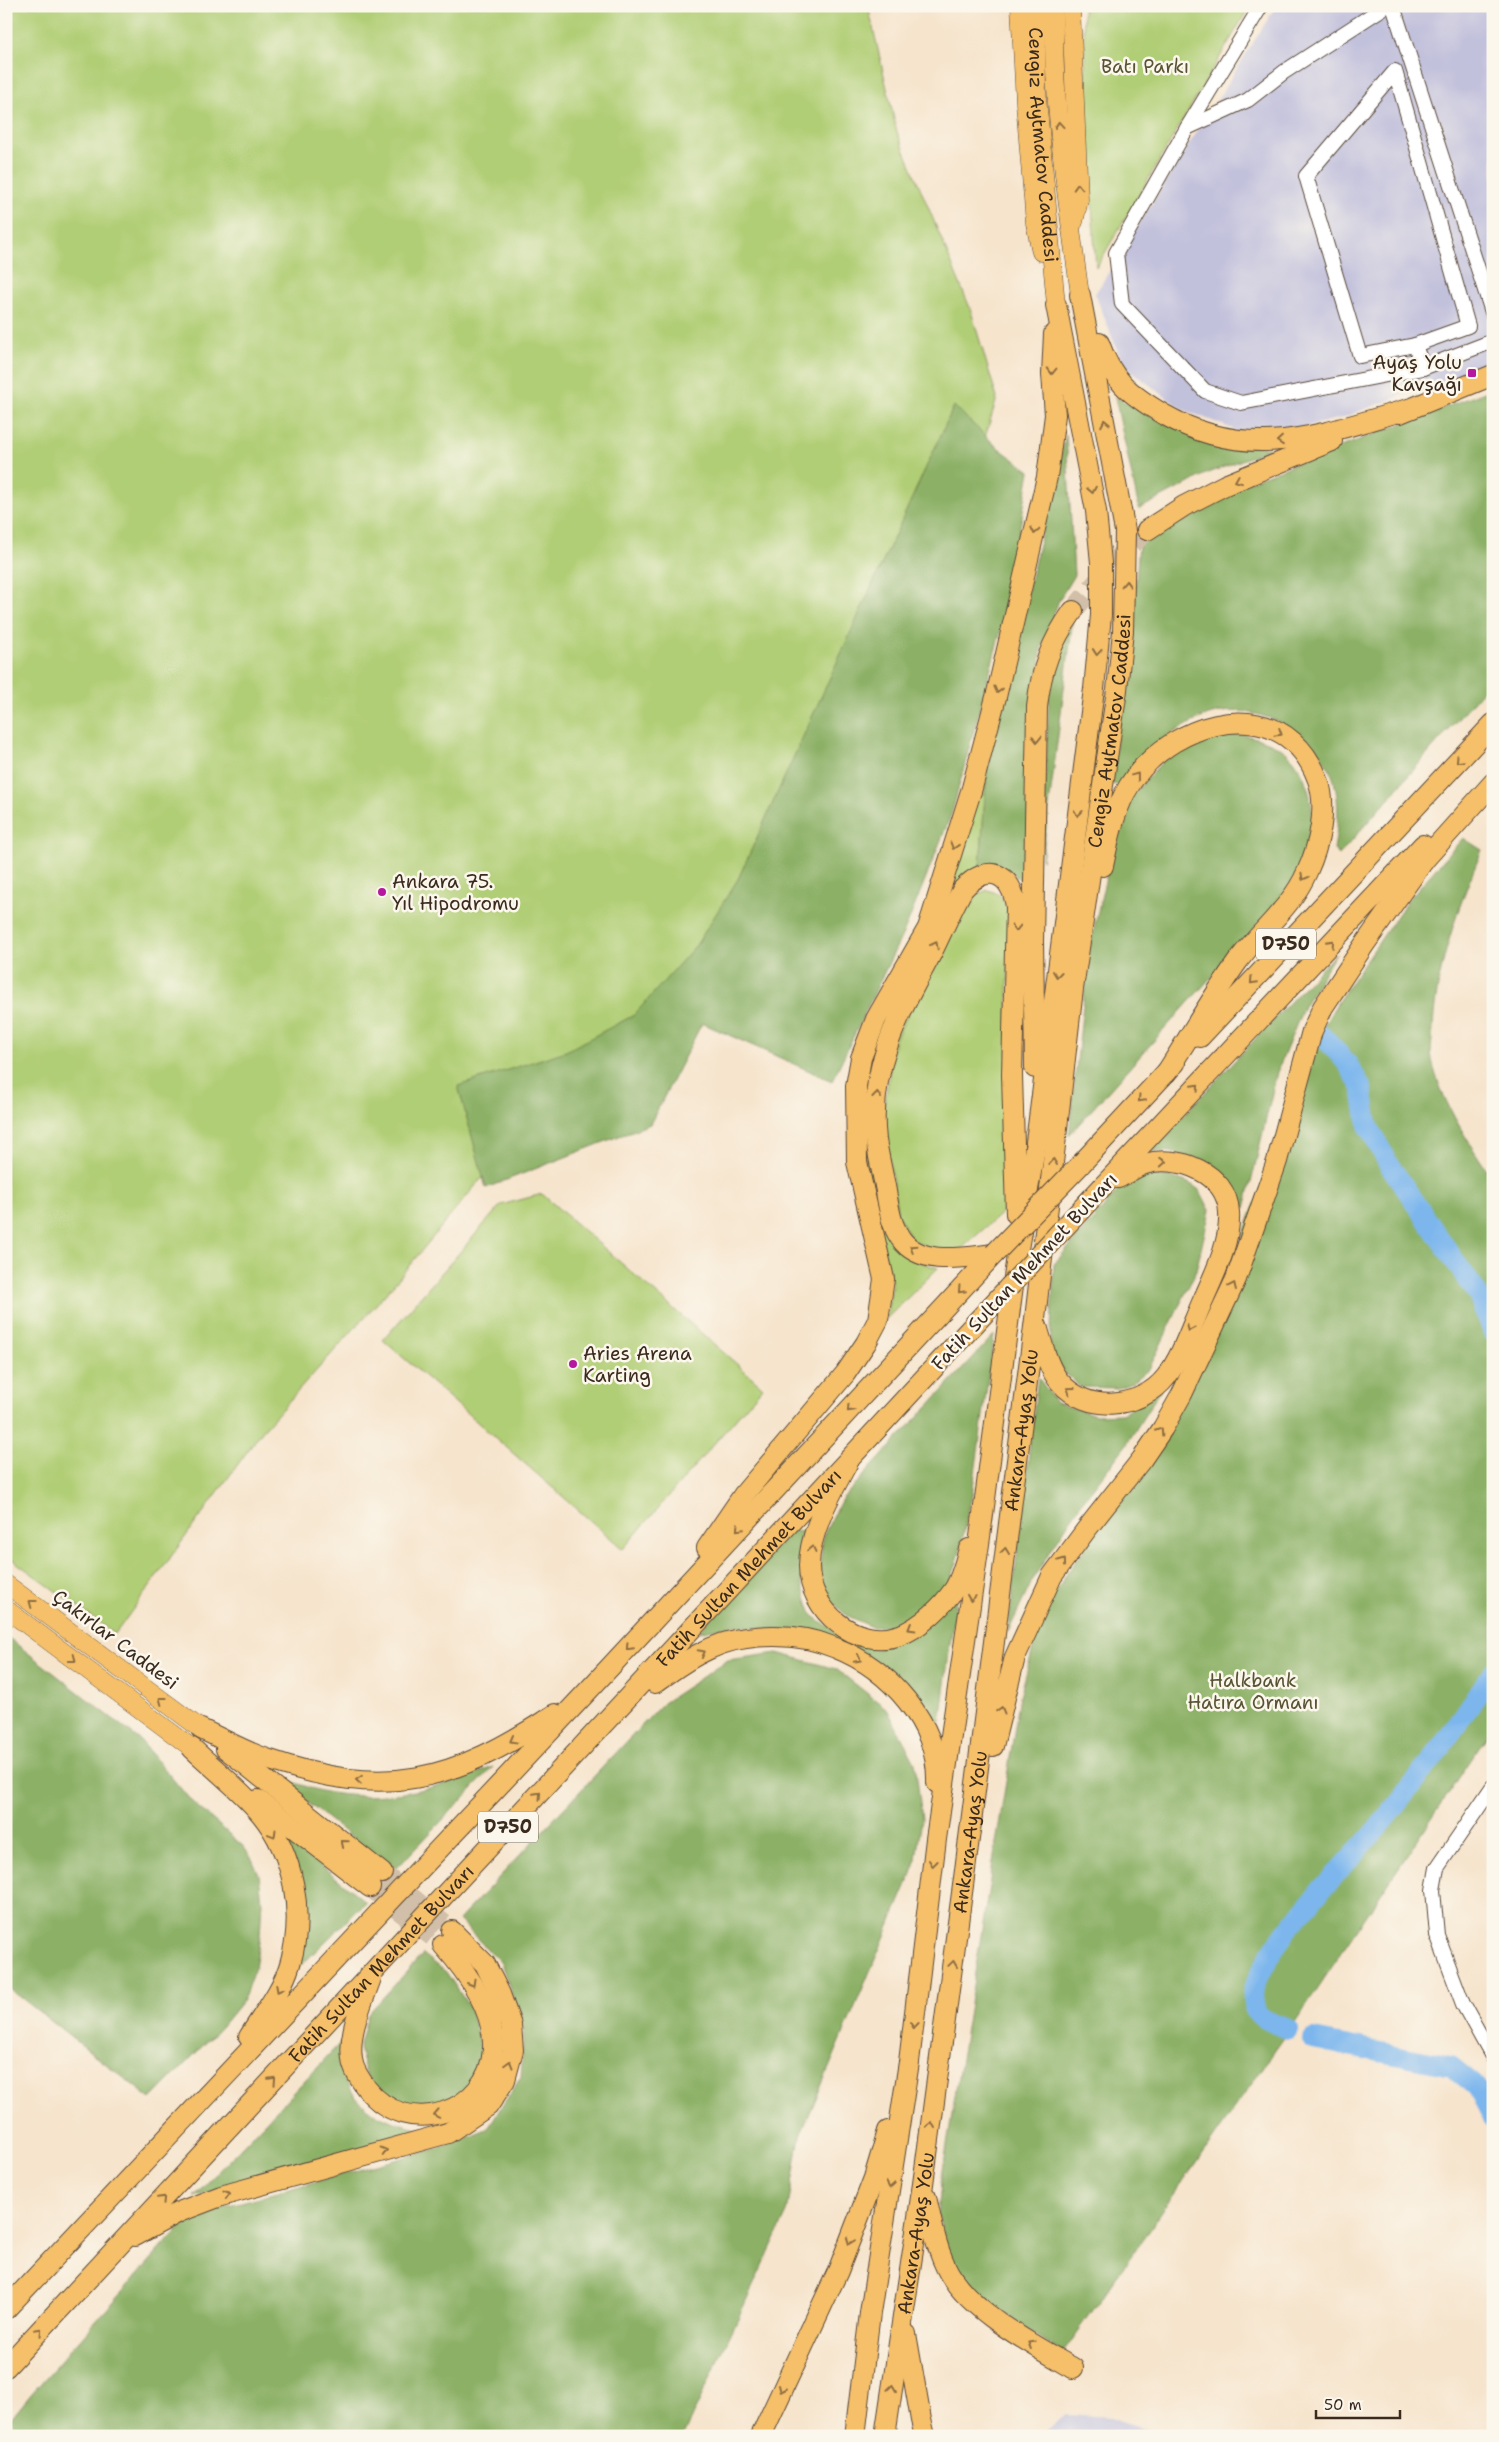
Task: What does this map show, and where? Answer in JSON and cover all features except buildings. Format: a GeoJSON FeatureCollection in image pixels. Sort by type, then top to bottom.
{"type":"FeatureCollection","features":[{"type":"Feature","properties":{"kind":"highway"},"geometry":{"type":"LineString","coordinates":[[1080,295],[1102,353],[1115,378],[1126,389],[1148,405],[1206,435],[1275,442],[1306,438],[1412,408]]}},
{"type":"Feature","properties":{"kind":"highway","name":"Cengiz Aytmatov Caddesi"},"geometry":{"type":"LineString","coordinates":[[1045,1227],[1073,989],[1117,690],[1123,632],[1126,557],[1120,498],[1080,295]]}},
{"type":"Feature","properties":{"kind":"highway"},"geometry":{"type":"LineString","coordinates":[[667,1606],[744,1494],[845,1374],[866,1343],[878,1320],[884,1279],[857,1162],[856,1086],[861,1058],[876,1019],[928,928],[972,788],[996,697],[1043,496],[1052,445],[1055,415],[1052,374],[1056,305]]}},
{"type":"Feature","properties":{"kind":"highway","name":"Cengiz Aytmatov Caddesi"},"geometry":{"type":"LineString","coordinates":[[1018,1255],[1036,1142],[1094,689],[1101,615],[1101,563],[1096,510],[1056,305]]}},
{"type":"Feature","properties":{"kind":"highway"},"geometry":{"type":"LineString","coordinates":[[1147,530],[1184,506],[1225,485],[1493,375]]}},
{"type":"Feature","properties":{"kind":"highway"},"geometry":{"type":"LineString","coordinates":[[1036,1142],[1033,942],[1037,707],[1040,685],[1056,634],[1073,611]]}},
{"type":"Feature","properties":{"kind":"highway"},"geometry":{"type":"LineString","coordinates":[[1073,989],[1116,817],[1129,786],[1154,756],[1200,728],[1216,723],[1233,722],[1249,723],[1270,728],[1298,748],[1311,765],[1318,782],[1321,801],[1322,819],[1307,873],[1295,893],[1238,961],[1166,1073]]}},
{"type":"Feature","properties":{"kind":"highway","name":"Fatih Sultan Mehmet Bulvarı"},"geometry":{"type":"LineString","coordinates":[[6,2309],[1493,724]]}},
{"type":"Feature","properties":{"kind":"highway","name":"Fatih Sultan Mehmet Bulvarı"},"geometry":{"type":"LineString","coordinates":[[6,2367],[1008,1287],[1493,771]]}},
{"type":"Feature","properties":{"kind":"highway"},"geometry":{"type":"LineString","coordinates":[[964,1878],[998,1720],[1013,1666],[1039,1602],[1052,1576],[1142,1459],[1182,1394],[1236,1280],[1248,1249],[1277,1161],[1312,1031],[1323,1008],[1426,860],[1493,783]]}},
{"type":"Feature","properties":{"kind":"highway"},"geometry":{"type":"LineString","coordinates":[[1399,897],[1493,799]]}},
{"type":"Feature","properties":{"kind":"highway"},"geometry":{"type":"LineString","coordinates":[[849,1460],[826,1504],[813,1543],[809,1565],[810,1581],[816,1599],[826,1614],[840,1625],[869,1636],[883,1638],[900,1634],[927,1618],[943,1603],[955,1588],[962,1572],[970,1546],[1018,1255],[1012,1075],[1016,907],[1014,892],[1010,883],[1003,877],[986,874],[970,881],[963,889],[891,1031],[883,1057],[875,1116],[876,1140],[890,1210],[901,1239],[912,1249],[928,1256],[942,1259],[994,1254]]}},
{"type":"Feature","properties":{"kind":"highway"},"geometry":{"type":"LineString","coordinates":[[1034,1319],[1048,1362],[1059,1381],[1072,1394],[1106,1405],[1139,1399],[1153,1391],[1166,1376],[1176,1360],[1215,1272],[1226,1240],[1229,1212],[1224,1192],[1210,1176],[1194,1167],[1173,1162],[1145,1164],[1103,1186]]}},
{"type":"Feature","properties":{"kind":"highway","name":"Ankara-Ayaş Yolu"},"geometry":{"type":"LineString","coordinates":[[885,2436],[923,2184],[964,1878],[1045,1227]]}},
{"type":"Feature","properties":{"kind":"highway","name":"Ankara-Ayaş Yolu"},"geometry":{"type":"LineString","coordinates":[[855,2436],[870,2313],[909,2062],[936,1839],[980,1537],[1018,1255]]}},
{"type":"Feature","properties":{"kind":"highway"},"geometry":{"type":"LineString","coordinates":[[618,1709],[678,1666],[720,1645],[744,1638],[774,1636],[806,1639],[835,1647],[865,1662],[887,1679],[906,1699],[924,1726],[933,1753],[938,1779],[936,1839]]}},
{"type":"Feature","properties":{"kind":"highway"},"geometry":{"type":"LineString","coordinates":[[201,1729],[265,1759],[301,1770],[341,1779],[377,1782],[412,1780],[450,1770],[486,1755],[520,1737],[584,1695]]}},
{"type":"Feature","properties":{"kind":"highway"},"geometry":{"type":"LineString","coordinates":[[192,1748],[376,1880],[201,1729]]}},
{"type":"Feature","properties":{"kind":"highway"},"geometry":{"type":"LineString","coordinates":[[192,1748],[261,1813],[287,1859],[297,1911],[296,1937],[290,1965],[280,1988],[222,2078]]}},
{"type":"Feature","properties":{"kind":"highway"},"geometry":{"type":"LineString","coordinates":[[120,2244],[179,2212],[221,2196],[448,2133],[488,2106],[505,2080],[513,2050],[511,2025],[500,1994],[485,1964],[447,1938],[473,1984],[490,2024],[493,2047],[490,2067],[480,2087],[462,2104],[440,2114],[417,2116],[392,2111],[374,2098],[360,2079],[352,2061],[351,2039],[373,1972]]}},
{"type":"Feature","properties":{"kind":"highway"},"geometry":{"type":"LineString","coordinates":[[761,2436],[838,2271],[874,2178],[909,2062]]}},
{"type":"Feature","properties":{"kind":"highway"},"geometry":{"type":"LineString","coordinates":[[923,2184],[936,2244],[949,2273],[964,2294],[1025,2340],[1072,2368]]}},
{"type":"Feature","properties":{"kind":"highway"},"geometry":{"type":"LineString","coordinates":[[903,2312],[913,2379],[926,2436]]}},
{"type":"Feature","properties":{"kind":"main road","name":"Cengiz Aytmatov Caddesi"},"geometry":{"type":"LineString","coordinates":[[1020,6],[1025,103],[1035,223],[1039,248],[1053,281]]}},
{"type":"Feature","properties":{"kind":"main road","name":"Cengiz Aytmatov Caddesi"},"geometry":{"type":"LineString","coordinates":[[1036,6],[1037,97],[1056,305]]}},
{"type":"Feature","properties":{"kind":"main road","name":"Cengiz Aytmatov Caddesi"},"geometry":{"type":"LineString","coordinates":[[1054,6],[1054,81],[1065,191],[1080,295]]}},
{"type":"Feature","properties":{"kind":"main road","name":"Cengiz Aytmatov Caddesi"},"geometry":{"type":"LineString","coordinates":[[1071,6],[1079,200],[1072,235]]}},
{"type":"Feature","properties":{"kind":"main road","name":"Çakırlar Caddesi"},"geometry":{"type":"LineString","coordinates":[[6,1584],[201,1729]]}},
{"type":"Feature","properties":{"kind":"main road"},"geometry":{"type":"LineString","coordinates":[[6,1609],[192,1748]]}},
{"type":"Feature","properties":{"kind":"main road"},"geometry":{"type":"LineString","coordinates":[[109,1686],[121,1670]]}},
{"type":"Feature","properties":{"kind":"street"},"geometry":{"type":"LineString","coordinates":[[1260,6],[1187,128],[1116,253],[1122,304],[1205,391],[1241,403],[1423,368],[1493,341]]}},
{"type":"Feature","properties":{"kind":"street"},"geometry":{"type":"LineString","coordinates":[[1187,128],[1248,100],[1284,72],[1386,6]]}},
{"type":"Feature","properties":{"kind":"street"},"geometry":{"type":"LineString","coordinates":[[1393,6],[1493,315]]}},
{"type":"Feature","properties":{"kind":"street"},"geometry":{"type":"LineString","coordinates":[[1395,71],[1468,326],[1415,344],[1360,356],[1306,176],[1395,71]]}},
{"type":"Feature","properties":{"kind":"street"},"geometry":{"type":"LineString","coordinates":[[1415,344],[1423,368]]}},
{"type":"Feature","properties":{"kind":"street"},"geometry":{"type":"LineString","coordinates":[[1493,1786],[1437,1868],[1433,1890],[1437,1935],[1463,2004],[1493,2058]]}},
{"type":"Feature","properties":{"kind":"shaded area"},"geometry":{"type":"Polygon","coordinates":[[[1276,6],[1493,6],[1493,362],[1341,418],[1287,431],[1238,431],[1182,409],[1123,365],[1095,294],[1276,6]]]}},
{"type":"Feature","properties":{"kind":"shaded area"},"geometry":{"type":"Polygon","coordinates":[[[1066,2414],[1110,2417],[1166,2436],[1040,2436],[1066,2414]]]}},
{"type":"Feature","properties":{"kind":"green space","name":"Ankara 75. Yıl Hipodromu"},"geometry":{"type":"Polygon","coordinates":[[[6,6],[868,6],[897,132],[970,308],[997,398],[976,467],[649,1116],[481,1179],[389,1290],[262,1431],[115,1634],[6,1555],[6,6]]]}},
{"type":"Feature","properties":{"kind":"green space","name":"Batı Parkı"},"geometry":{"type":"Polygon","coordinates":[[[1083,6],[1250,6],[1096,268],[1087,125],[1083,6]]]}},
{"type":"Feature","properties":{"kind":"green space"},"geometry":{"type":"Polygon","coordinates":[[[1493,389],[1493,679],[1339,855],[1334,849],[1337,798],[1334,781],[1326,763],[1314,747],[1298,733],[1280,722],[1260,715],[1220,712],[1201,718],[1177,730],[1150,749],[1120,785],[1110,784],[1131,649],[1139,542],[1243,484],[1493,389]]]}},
{"type":"Feature","properties":{"kind":"green space"},"geometry":{"type":"Polygon","coordinates":[[[1115,397],[1166,424],[1270,449],[1206,474],[1139,509],[1115,397]]]}},
{"type":"Feature","properties":{"kind":"green space"},"geometry":{"type":"Polygon","coordinates":[[[954,406],[997,447],[1030,471],[1003,622],[952,812],[907,925],[832,1081],[702,1023],[650,1124],[486,1188],[458,1086],[566,1051],[634,1015],[697,944],[738,879],[954,406]]]}},
{"type":"Feature","properties":{"kind":"green space"},"geometry":{"type":"Polygon","coordinates":[[[1066,434],[1074,575],[1059,600],[1041,649],[1026,887],[1011,872],[995,867],[980,867],[988,754],[1066,434]]]}},
{"type":"Feature","properties":{"kind":"green space"},"geometry":{"type":"Polygon","coordinates":[[[1073,619],[1042,860],[1049,696],[1057,654],[1073,619]]]}},
{"type":"Feature","properties":{"kind":"green space"},"geometry":{"type":"Polygon","coordinates":[[[1242,734],[1280,748],[1297,764],[1307,784],[1312,807],[1312,830],[1304,856],[1279,902],[1069,1135],[1089,950],[1110,860],[1131,797],[1163,761],[1212,735],[1242,734]]]}},
{"type":"Feature","properties":{"kind":"green space"},"geometry":{"type":"Polygon","coordinates":[[[988,754],[980,867],[963,878],[869,1119],[914,1260],[938,1268],[886,1319],[892,1286],[865,1163],[861,1114],[870,1056],[988,754]]]}},
{"type":"Feature","properties":{"kind":"green space","name":"Halkbank Hatıra Ormanı"},"geometry":{"type":"Polygon","coordinates":[[[1463,838],[1482,850],[1457,915],[1444,959],[1435,1003],[1431,1053],[1439,1085],[1455,1119],[1493,1179],[1493,1727],[1295,2022],[1063,2353],[988,2303],[950,2257],[938,2216],[941,2182],[1020,1696],[1042,1616],[1068,1572],[1166,1435],[1323,1027],[1339,1000],[1408,900],[1463,838]]]}},
{"type":"Feature","properties":{"kind":"green space"},"geometry":{"type":"Polygon","coordinates":[[[988,890],[997,893],[1002,898],[1009,913],[1006,1209],[960,1250],[940,1252],[912,1240],[898,1215],[882,1118],[895,1040],[957,918],[974,898],[988,890]]]}},
{"type":"Feature","properties":{"kind":"green space"},"geometry":{"type":"Polygon","coordinates":[[[1336,953],[1304,1006],[1277,1072],[1245,1208],[1225,1179],[1172,1152],[1150,1151],[1336,953]]]}},
{"type":"Feature","properties":{"kind":"green space"},"geometry":{"type":"Polygon","coordinates":[[[1144,1175],[1186,1182],[1198,1189],[1203,1196],[1210,1210],[1196,1271],[1149,1369],[1132,1383],[1118,1388],[1081,1387],[1065,1373],[1050,1349],[1054,1264],[1123,1185],[1144,1175]]]}},
{"type":"Feature","properties":{"kind":"green space","name":"Aries Arena Karting"},"geometry":{"type":"Polygon","coordinates":[[[542,1194],[763,1387],[623,1549],[383,1340],[501,1205],[542,1194]]]}},
{"type":"Feature","properties":{"kind":"green space"},"geometry":{"type":"Polygon","coordinates":[[[994,1335],[972,1495],[957,1563],[948,1585],[932,1605],[913,1618],[894,1626],[872,1627],[846,1615],[830,1600],[819,1580],[823,1536],[842,1499],[994,1335]]]}},
{"type":"Feature","properties":{"kind":"green space"},"geometry":{"type":"Polygon","coordinates":[[[1038,1377],[1056,1403],[1096,1415],[1122,1414],[1161,1389],[1126,1445],[1080,1505],[1034,1577],[1008,1632],[1038,1377]]]}},
{"type":"Feature","properties":{"kind":"green space"},"geometry":{"type":"Polygon","coordinates":[[[791,1531],[805,1532],[801,1582],[812,1615],[840,1635],[874,1643],[956,1598],[940,1722],[930,1722],[909,1689],[791,1631],[734,1625],[698,1632],[791,1531]]]}},
{"type":"Feature","properties":{"kind":"green space"},"geometry":{"type":"Polygon","coordinates":[[[6,1636],[140,1740],[192,1802],[243,1846],[252,1859],[259,1875],[262,1902],[260,1936],[255,1967],[243,2000],[221,2027],[151,2099],[6,1986],[6,1636]]]}},
{"type":"Feature","properties":{"kind":"green space"},"geometry":{"type":"Polygon","coordinates":[[[777,1653],[836,1669],[887,1709],[915,1763],[922,1819],[915,1865],[800,2136],[787,2213],[683,2436],[6,2436],[6,2425],[32,2393],[190,2216],[435,2149],[487,2129],[521,2077],[524,2029],[501,1963],[459,1920],[663,1703],[728,1660],[777,1653]]]}},
{"type":"Feature","properties":{"kind":"green space"},"geometry":{"type":"Polygon","coordinates":[[[493,1767],[394,1871],[273,1775],[321,1791],[365,1796],[387,1795],[430,1788],[493,1767]]]}},
{"type":"Feature","properties":{"kind":"green space"},"geometry":{"type":"Polygon","coordinates":[[[274,1827],[366,1902],[291,1975],[300,1938],[274,1827]]]}},
{"type":"Feature","properties":{"kind":"green space"},"geometry":{"type":"Polygon","coordinates":[[[423,1954],[446,1972],[470,2008],[481,2052],[474,2078],[454,2101],[432,2107],[407,2106],[368,2082],[359,2048],[368,2014],[423,1954]]]}},
{"type":"Feature","properties":{"kind":"green space"},"geometry":{"type":"Polygon","coordinates":[[[341,2042],[344,2073],[349,2087],[357,2098],[366,2107],[389,2120],[428,2130],[194,2197],[341,2042]]]}},
{"type":"Feature","properties":{"kind":"waterway"},"geometry":{"type":"LineString","coordinates":[[1321,1034],[1347,1063],[1362,1088],[1368,1125],[1388,1163],[1477,1293],[1493,1332]]}},
{"type":"Feature","properties":{"kind":"waterway"},"geometry":{"type":"LineString","coordinates":[[1288,2029],[1262,2017],[1258,2014],[1253,2004],[1255,1986],[1264,1965],[1279,1941],[1298,1917],[1375,1831],[1432,1759],[1493,1672]]}},
{"type":"Feature","properties":{"kind":"waterway"},"geometry":{"type":"LineString","coordinates":[[1313,2039],[1451,2066],[1477,2087],[1493,2118]]}},
{"type":"Feature","properties":{"kind":"tunnel"},"geometry":{"type":"LineString","coordinates":[[1073,611],[1116,559],[1147,530]]}},
{"type":"Feature","properties":{"kind":"tunnel"},"geometry":{"type":"LineString","coordinates":[[382,1873],[452,1931]]}},
{"type":"Feature","properties":{"kind":"tunnel"},"geometry":{"type":"LineString","coordinates":[[370,1887],[443,1945]]}},
{"type":"Feature","properties":{"kind":"place","name":"Ayaş Yolu Kavşağı"},"geometry":{"type":"Point","coordinates":[1472,373]}},
{"type":"Feature","properties":{"kind":"place","name":"Ankara 75. Yıl Hipodromu"},"geometry":{"type":"Point","coordinates":[382,892]}},
{"type":"Feature","properties":{"kind":"place","name":"Aries Arena Karting"},"geometry":{"type":"Point","coordinates":[573,1364]}}]}
